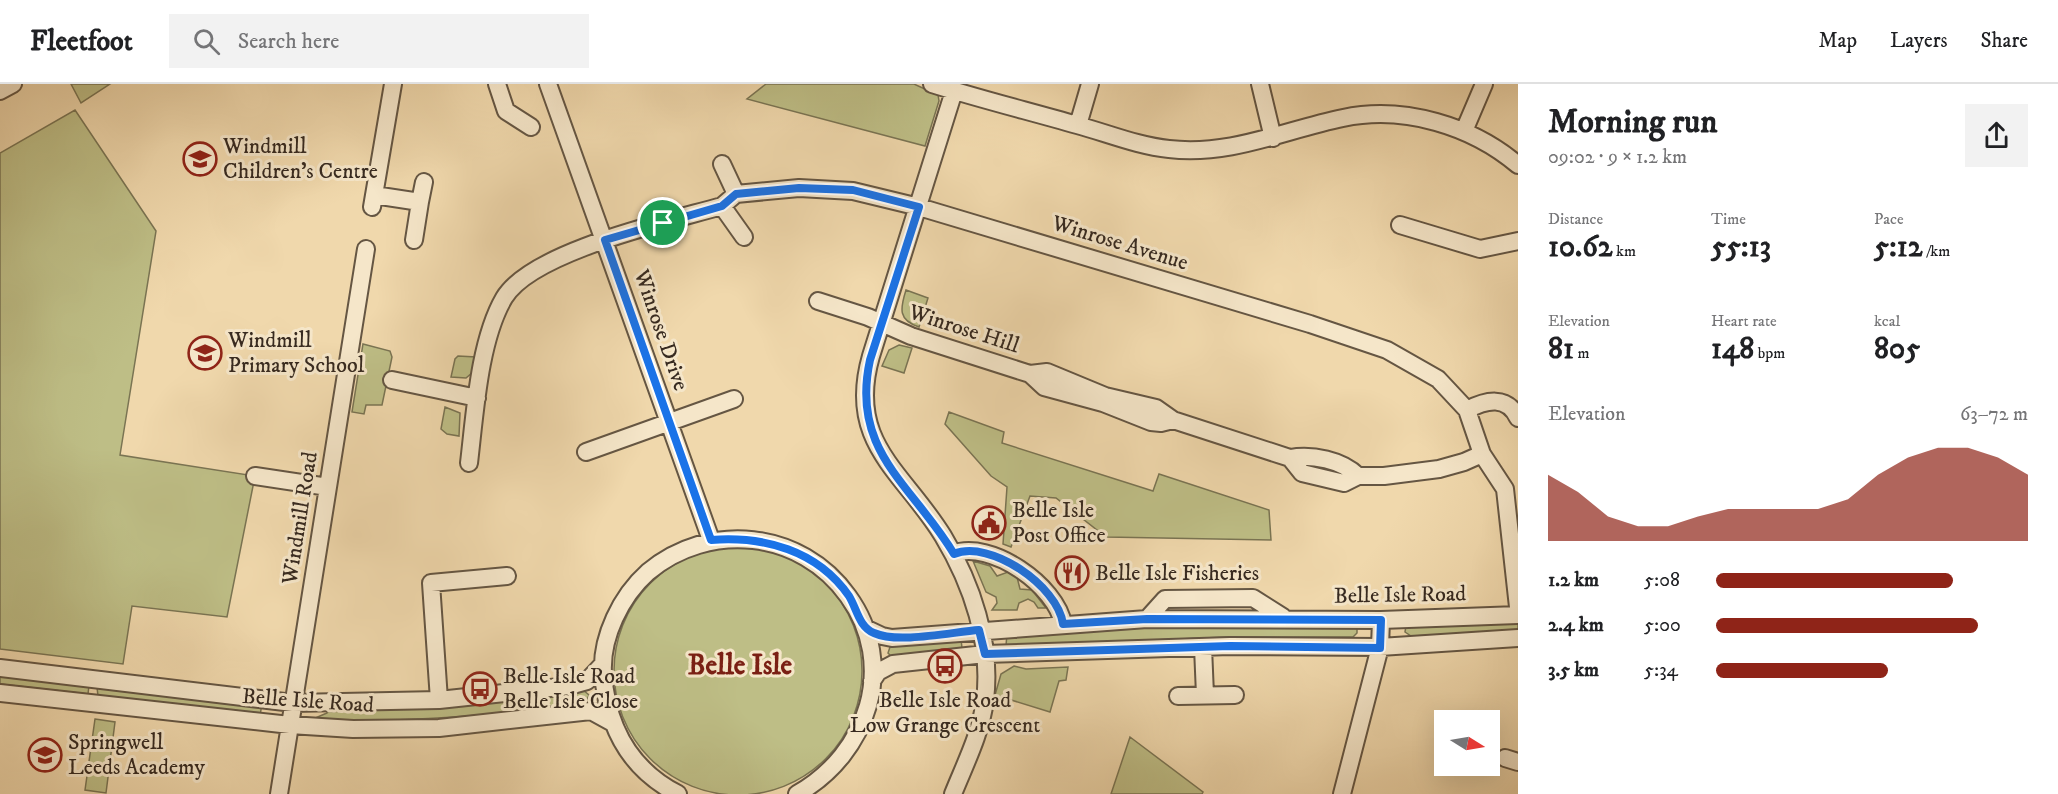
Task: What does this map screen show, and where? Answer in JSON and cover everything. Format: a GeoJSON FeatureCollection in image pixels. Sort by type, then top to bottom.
{"type":"FeatureCollection","features":[{"type":"Feature","properties":{"kind":"street"},"geometry":{"type":"LineString","coordinates":[[0,91],[13,84]]}},
{"type":"Feature","properties":{"kind":"street"},"geometry":{"type":"LineString","coordinates":[[393,84],[373,201],[420,202]]}},
{"type":"Feature","properties":{"kind":"street"},"geometry":{"type":"LineString","coordinates":[[497,84],[506,111],[531,127]]}},
{"type":"Feature","properties":{"kind":"street","name":"Winrose Drive"},"geometry":{"type":"LineString","coordinates":[[548,84],[711,540]]}},
{"type":"Feature","properties":{"kind":"street"},"geometry":{"type":"LineString","coordinates":[[932,84],[962,90],[1168,149],[1220,150],[1273,138],[1344,117],[1387,114],[1431,120],[1464,131],[1498,148],[1518,165]]}},
{"type":"Feature","properties":{"kind":"street"},"geometry":{"type":"LineString","coordinates":[[1078,125],[1090,84]]}},
{"type":"Feature","properties":{"kind":"street"},"geometry":{"type":"LineString","coordinates":[[1260,84],[1273,138]]}},
{"type":"Feature","properties":{"kind":"street"},"geometry":{"type":"LineString","coordinates":[[1464,131],[1484,84]]}},
{"type":"Feature","properties":{"kind":"street"},"geometry":{"type":"LineString","coordinates":[[953,794],[979,731],[985,701],[985,654],[969,585],[954,554],[942,534],[884,459],[869,424],[864,404],[865,385],[881,325],[919,207],[962,90]]}},
{"type":"Feature","properties":{"kind":"street"},"geometry":{"type":"LineString","coordinates":[[469,463],[477,398],[487,344],[505,297],[524,277],[554,261],[605,240],[722,206],[736,194],[722,164]]}},
{"type":"Feature","properties":{"kind":"street"},"geometry":{"type":"LineString","coordinates":[[414,240],[424,182]]}},
{"type":"Feature","properties":{"kind":"street","name":"Winrose Avenue"},"geometry":{"type":"LineString","coordinates":[[736,194],[799,188],[853,190],[919,207],[1310,324],[1387,350],[1438,379],[1467,410],[1482,454],[1512,486],[1518,607]]}},
{"type":"Feature","properties":{"kind":"street"},"geometry":{"type":"LineString","coordinates":[[722,206],[744,237]]}},
{"type":"Feature","properties":{"kind":"street"},"geometry":{"type":"LineString","coordinates":[[1400,225],[1480,249],[1518,241]]}},
{"type":"Feature","properties":{"kind":"street","name":"Windmill Road"},"geometry":{"type":"LineString","coordinates":[[279,794],[366,249]]}},
{"type":"Feature","properties":{"kind":"street","name":"Winrose Hill"},"geometry":{"type":"LineString","coordinates":[[818,301],[868,317],[881,325],[1030,374],[1047,372],[1104,400],[1156,408],[1173,420],[1290,458],[1304,456],[1348,466],[1358,476],[1415,473],[1464,462],[1482,454]]}},
{"type":"Feature","properties":{"kind":"street"},"geometry":{"type":"LineString","coordinates":[[392,380],[477,398]]}},
{"type":"Feature","properties":{"kind":"street","name":"Winrose Drive"},"geometry":{"type":"LineString","coordinates":[[586,452],[734,399]]}},
{"type":"Feature","properties":{"kind":"street"},"geometry":{"type":"LineString","coordinates":[[1467,410],[1483,401],[1495,401],[1514,410],[1518,418]]}},
{"type":"Feature","properties":{"kind":"street"},"geometry":{"type":"LineString","coordinates":[[255,476],[328,487]]}},
{"type":"Feature","properties":{"kind":"street"},"geometry":{"type":"LineString","coordinates":[[678,794],[663,786],[633,759],[611,722],[605,700],[603,664],[610,628],[626,597],[641,578],[659,563],[684,549],[711,540],[739,538],[767,541],[797,552],[824,569],[849,596],[865,628],[873,665],[866,714],[852,746],[835,767],[815,784],[798,794]]}},
{"type":"Feature","properties":{"kind":"street"},"geometry":{"type":"LineString","coordinates":[[954,554],[968,552],[986,556],[1024,570],[1050,597],[1059,610],[1063,624]]}},
{"type":"Feature","properties":{"kind":"street"},"geometry":{"type":"LineString","coordinates":[[439,700],[431,583],[507,576]]}},
{"type":"Feature","properties":{"kind":"street","name":"Belle Isle Road"},"geometry":{"type":"LineString","coordinates":[[865,628],[892,638],[1147,619],[1283,617],[1381,620],[1518,615]]}},
{"type":"Feature","properties":{"kind":"street"},"geometry":{"type":"LineString","coordinates":[[1342,794],[1380,648],[1381,620]]}},
{"type":"Feature","properties":{"kind":"street"},"geometry":{"type":"LineString","coordinates":[[872,681],[878,672],[893,664],[985,654],[1203,647],[1380,648],[1518,638]]}},
{"type":"Feature","properties":{"kind":"street"},"geometry":{"type":"LineString","coordinates":[[1203,647],[1205,695]]}},
{"type":"Feature","properties":{"kind":"street","name":"Belle Isle Road"},"geometry":{"type":"LineString","coordinates":[[0,668],[293,703],[439,700],[569,686],[587,681],[603,664]]}},
{"type":"Feature","properties":{"kind":"street","name":"Belle Isle Road"},"geometry":{"type":"LineString","coordinates":[[0,693],[290,725],[353,729],[439,728],[591,711],[611,722]]}},
{"type":"Feature","properties":{"kind":"street"},"geometry":{"type":"LineString","coordinates":[[1178,696],[1235,694]]}},
{"type":"Feature","properties":{"kind":"green space"},"geometry":{"type":"Polygon","coordinates":[[[71,84],[110,84],[81,103],[71,84]]]}},
{"type":"Feature","properties":{"kind":"green space"},"geometry":{"type":"Polygon","coordinates":[[[766,84],[914,84],[938,95],[939,101],[925,146],[747,99],[766,84]]]}},
{"type":"Feature","properties":{"kind":"green space"},"geometry":{"type":"Polygon","coordinates":[[[75,110],[156,231],[120,455],[255,476],[227,617],[132,606],[123,664],[0,649],[0,153],[75,110]]]}},
{"type":"Feature","properties":{"kind":"green space"},"geometry":{"type":"Polygon","coordinates":[[[906,290],[928,298],[919,327],[907,321],[902,313],[906,290]]]}},
{"type":"Feature","properties":{"kind":"green space"},"geometry":{"type":"Polygon","coordinates":[[[363,344],[390,351],[392,357],[382,405],[366,405],[364,414],[352,412],[363,344]]]}},
{"type":"Feature","properties":{"kind":"green space"},"geometry":{"type":"Polygon","coordinates":[[[899,345],[912,348],[904,373],[882,366],[889,350],[899,345]]]}},
{"type":"Feature","properties":{"kind":"green space"},"geometry":{"type":"Polygon","coordinates":[[[458,356],[476,357],[473,372],[466,378],[451,377],[455,359],[458,356]]]}},
{"type":"Feature","properties":{"kind":"green space"},"geometry":{"type":"Polygon","coordinates":[[[445,407],[460,413],[459,436],[447,434],[441,429],[445,407]]]}},
{"type":"Feature","properties":{"kind":"green space"},"geometry":{"type":"Polygon","coordinates":[[[949,412],[1004,432],[1002,443],[1153,491],[1159,474],[1269,510],[1271,540],[1106,537],[1056,498],[1030,496],[1011,547],[1003,544],[1007,487],[991,476],[945,424],[949,412]]]}},
{"type":"Feature","properties":{"kind":"green space"},"geometry":{"type":"Polygon","coordinates":[[[738,547],[762,549],[785,556],[807,568],[826,583],[841,602],[853,624],[860,647],[862,671],[860,695],[853,718],[841,740],[826,759],[807,774],[785,786],[762,793],[738,795],[714,793],[691,786],[669,774],[650,759],[635,740],[623,718],[616,695],[614,671],[616,647],[623,624],[635,602],[650,583],[669,568],[691,556],[714,549],[738,547]]]}},
{"type":"Feature","properties":{"kind":"green space"},"geometry":{"type":"Polygon","coordinates":[[[973,561],[990,566],[997,576],[1008,572],[1017,577],[1020,589],[1032,590],[1046,608],[1038,608],[1028,599],[1019,603],[1017,610],[992,610],[997,603],[996,597],[986,592],[973,561]]]}},
{"type":"Feature","properties":{"kind":"green space"},"geometry":{"type":"Polygon","coordinates":[[[1518,620],[1518,632],[1411,636],[1405,632],[1406,626],[1518,620]]]}},
{"type":"Feature","properties":{"kind":"green space"},"geometry":{"type":"Polygon","coordinates":[[[1228,624],[1357,626],[1357,633],[1353,637],[1228,637],[1006,646],[1007,633],[1228,624]]]}},
{"type":"Feature","properties":{"kind":"green space"},"geometry":{"type":"Polygon","coordinates":[[[961,639],[962,648],[892,657],[888,653],[891,644],[961,639]]]}},
{"type":"Feature","properties":{"kind":"green space"},"geometry":{"type":"Polygon","coordinates":[[[1014,666],[1026,669],[1068,667],[1066,680],[1059,681],[1050,712],[995,695],[1001,674],[1014,666]]]}},
{"type":"Feature","properties":{"kind":"green space"},"geometry":{"type":"Polygon","coordinates":[[[0,673],[89,685],[88,694],[0,684],[0,673]]]}},
{"type":"Feature","properties":{"kind":"green space"},"geometry":{"type":"Polygon","coordinates":[[[97,687],[262,703],[260,716],[98,696],[97,687]]]}},
{"type":"Feature","properties":{"kind":"green space"},"geometry":{"type":"Polygon","coordinates":[[[583,690],[589,695],[586,702],[518,711],[416,719],[313,719],[327,713],[327,708],[583,690]]]}},
{"type":"Feature","properties":{"kind":"green space"},"geometry":{"type":"Polygon","coordinates":[[[95,719],[115,722],[106,793],[85,790],[95,719]]]}},
{"type":"Feature","properties":{"kind":"green space"},"geometry":{"type":"Polygon","coordinates":[[[1130,737],[1203,792],[1202,794],[1111,794],[1130,737]]]}},
{"type":"Feature","properties":{"kind":"place","name":"Windmill Children's Centre"},"geometry":{"type":"Point","coordinates":[200,159]}},
{"type":"Feature","properties":{"kind":"place","name":"Windmill Primary School"},"geometry":{"type":"Point","coordinates":[205,353]}},
{"type":"Feature","properties":{"kind":"place","name":"Belle Isle Post Office"},"geometry":{"type":"Point","coordinates":[989,523]}},
{"type":"Feature","properties":{"kind":"place","name":"Belle Isle Fisheries"},"geometry":{"type":"Point","coordinates":[1072,573]}},
{"type":"Feature","properties":{"kind":"place","name":"Belle Isle Road Low Grange Crescent"},"geometry":{"type":"Point","coordinates":[945,666]}},
{"type":"Feature","properties":{"kind":"place","name":"Belle Isle Road Belle Isle Close"},"geometry":{"type":"Point","coordinates":[480,689]}},
{"type":"Feature","properties":{"kind":"place","name":"Springwell Leeds Academy"},"geometry":{"type":"Point","coordinates":[45,755]}},
{"type":"Feature","properties":{"kind":"district","name":"Belle Isle"},"geometry":{"type":"Point","coordinates":[740,665]}},
{"type":"Feature","properties":{"kind":"route"},"geometry":{"type":"LineString","coordinates":[[799,188],[853,190],[919,207],[870,360],[864,404],[875,442],[884,459],[942,534],[954,554],[968,552],[1003,560],[1031,575],[1059,610],[1063,624],[1147,619],[1283,617],[1381,620],[1380,648],[1230,646],[985,654],[979,630],[892,638],[873,633],[865,628],[849,596],[824,569],[797,552],[767,541],[739,538],[711,540],[605,240],[663,223],[722,206],[736,194],[799,188]]}}]}
